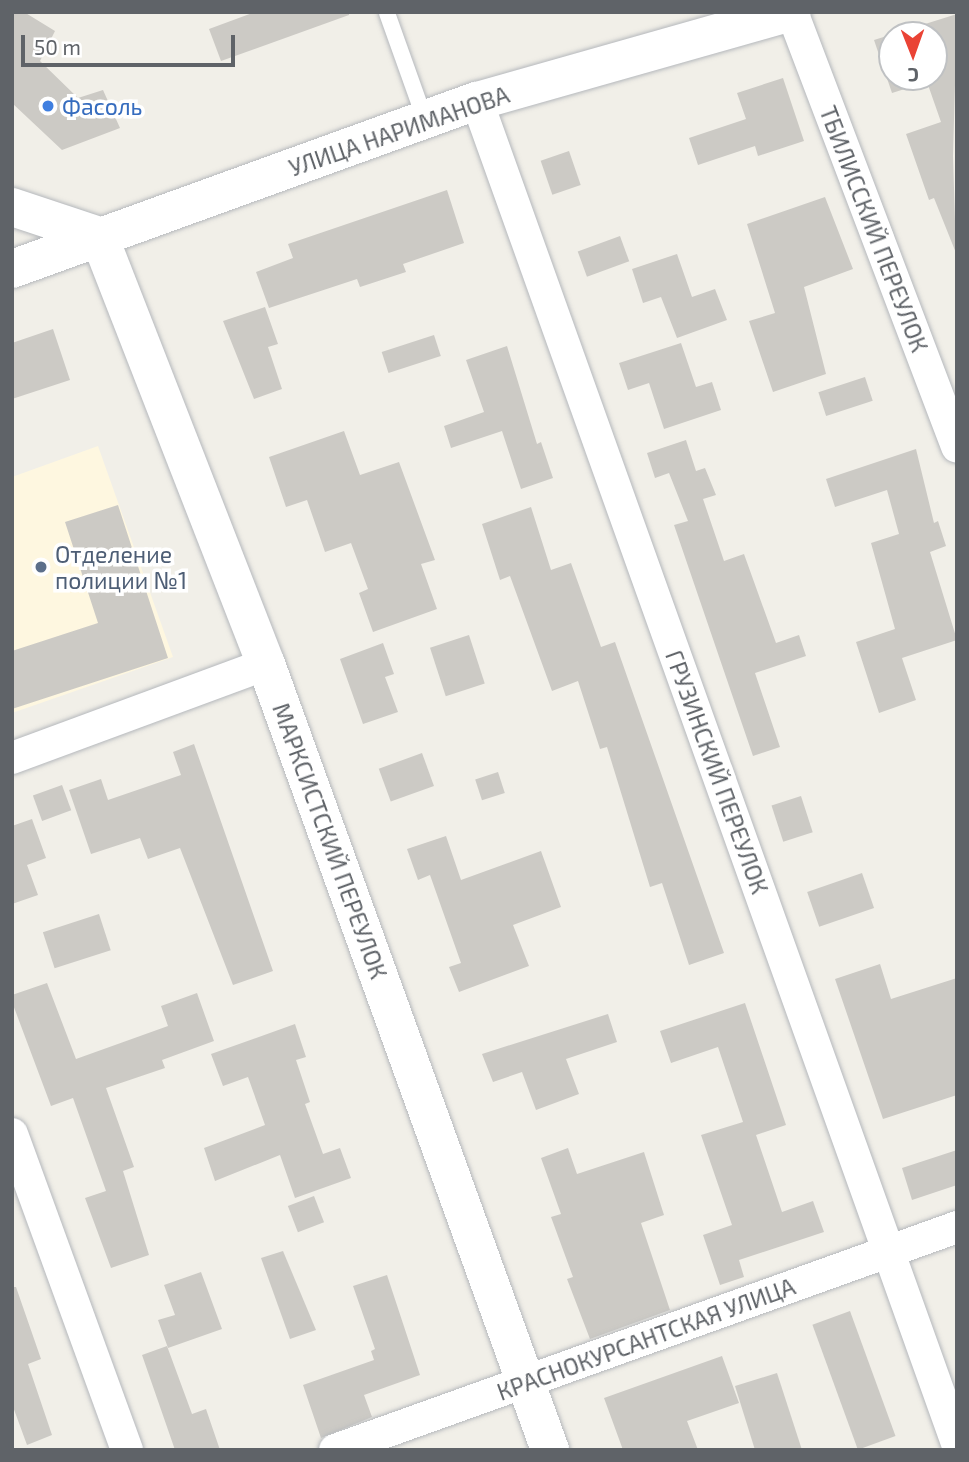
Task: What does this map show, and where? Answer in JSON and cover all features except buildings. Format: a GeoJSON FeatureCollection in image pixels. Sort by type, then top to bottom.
{"type":"FeatureCollection","features":[{"type":"Feature","properties":{"kind":"street","name":"УЛИЦА НАРИМАНОВА"},"geometry":{"type":"LineString","coordinates":[[12,269],[477,101],[792,12]]}},
{"type":"Feature","properties":{"kind":"street","name":"ТБИЛИССКИЙ ПЕРЕУЛОК"},"geometry":{"type":"LineString","coordinates":[[792,12],[957,447]]}},
{"type":"Feature","properties":{"kind":"street","name":"ГРУЗИНСКИЙ ПЕРЕУЛОК"},"geometry":{"type":"LineString","coordinates":[[477,101],[957,1443]]}},
{"type":"Feature","properties":{"kind":"street"},"geometry":{"type":"LineString","coordinates":[[12,207],[100,236]]}},
{"type":"Feature","properties":{"kind":"street","name":"МАРКСИСТСКИЙ ПЕРЕУЛОК"},"geometry":{"type":"LineString","coordinates":[[100,236],[266,664],[550,1450]]}},
{"type":"Feature","properties":{"kind":"street"},"geometry":{"type":"LineString","coordinates":[[12,758],[266,664]]}},
{"type":"Feature","properties":{"kind":"street"},"geometry":{"type":"LineString","coordinates":[[12,1133],[127,1450]]}},
{"type":"Feature","properties":{"kind":"street","name":"КРАСНОКУРСАНТСКАЯ УЛИЦА"},"geometry":{"type":"LineString","coordinates":[[335,1450],[957,1227]]}},
{"type":"Feature","properties":{"kind":"lane"},"geometry":{"type":"LineString","coordinates":[[387,13],[425,120]]}},
{"type":"Feature","properties":{"kind":"shaded area"},"geometry":{"type":"Polygon","coordinates":[[[98,446],[173,657],[12,713],[12,477],[98,446]]]}},
{"type":"Feature","properties":{"kind":"place","name":"Фасоль"},"geometry":{"type":"Point","coordinates":[48,106]}},
{"type":"Feature","properties":{"kind":"place","name":"Отделение полиции №1"},"geometry":{"type":"Point","coordinates":[41,567]}}]}
